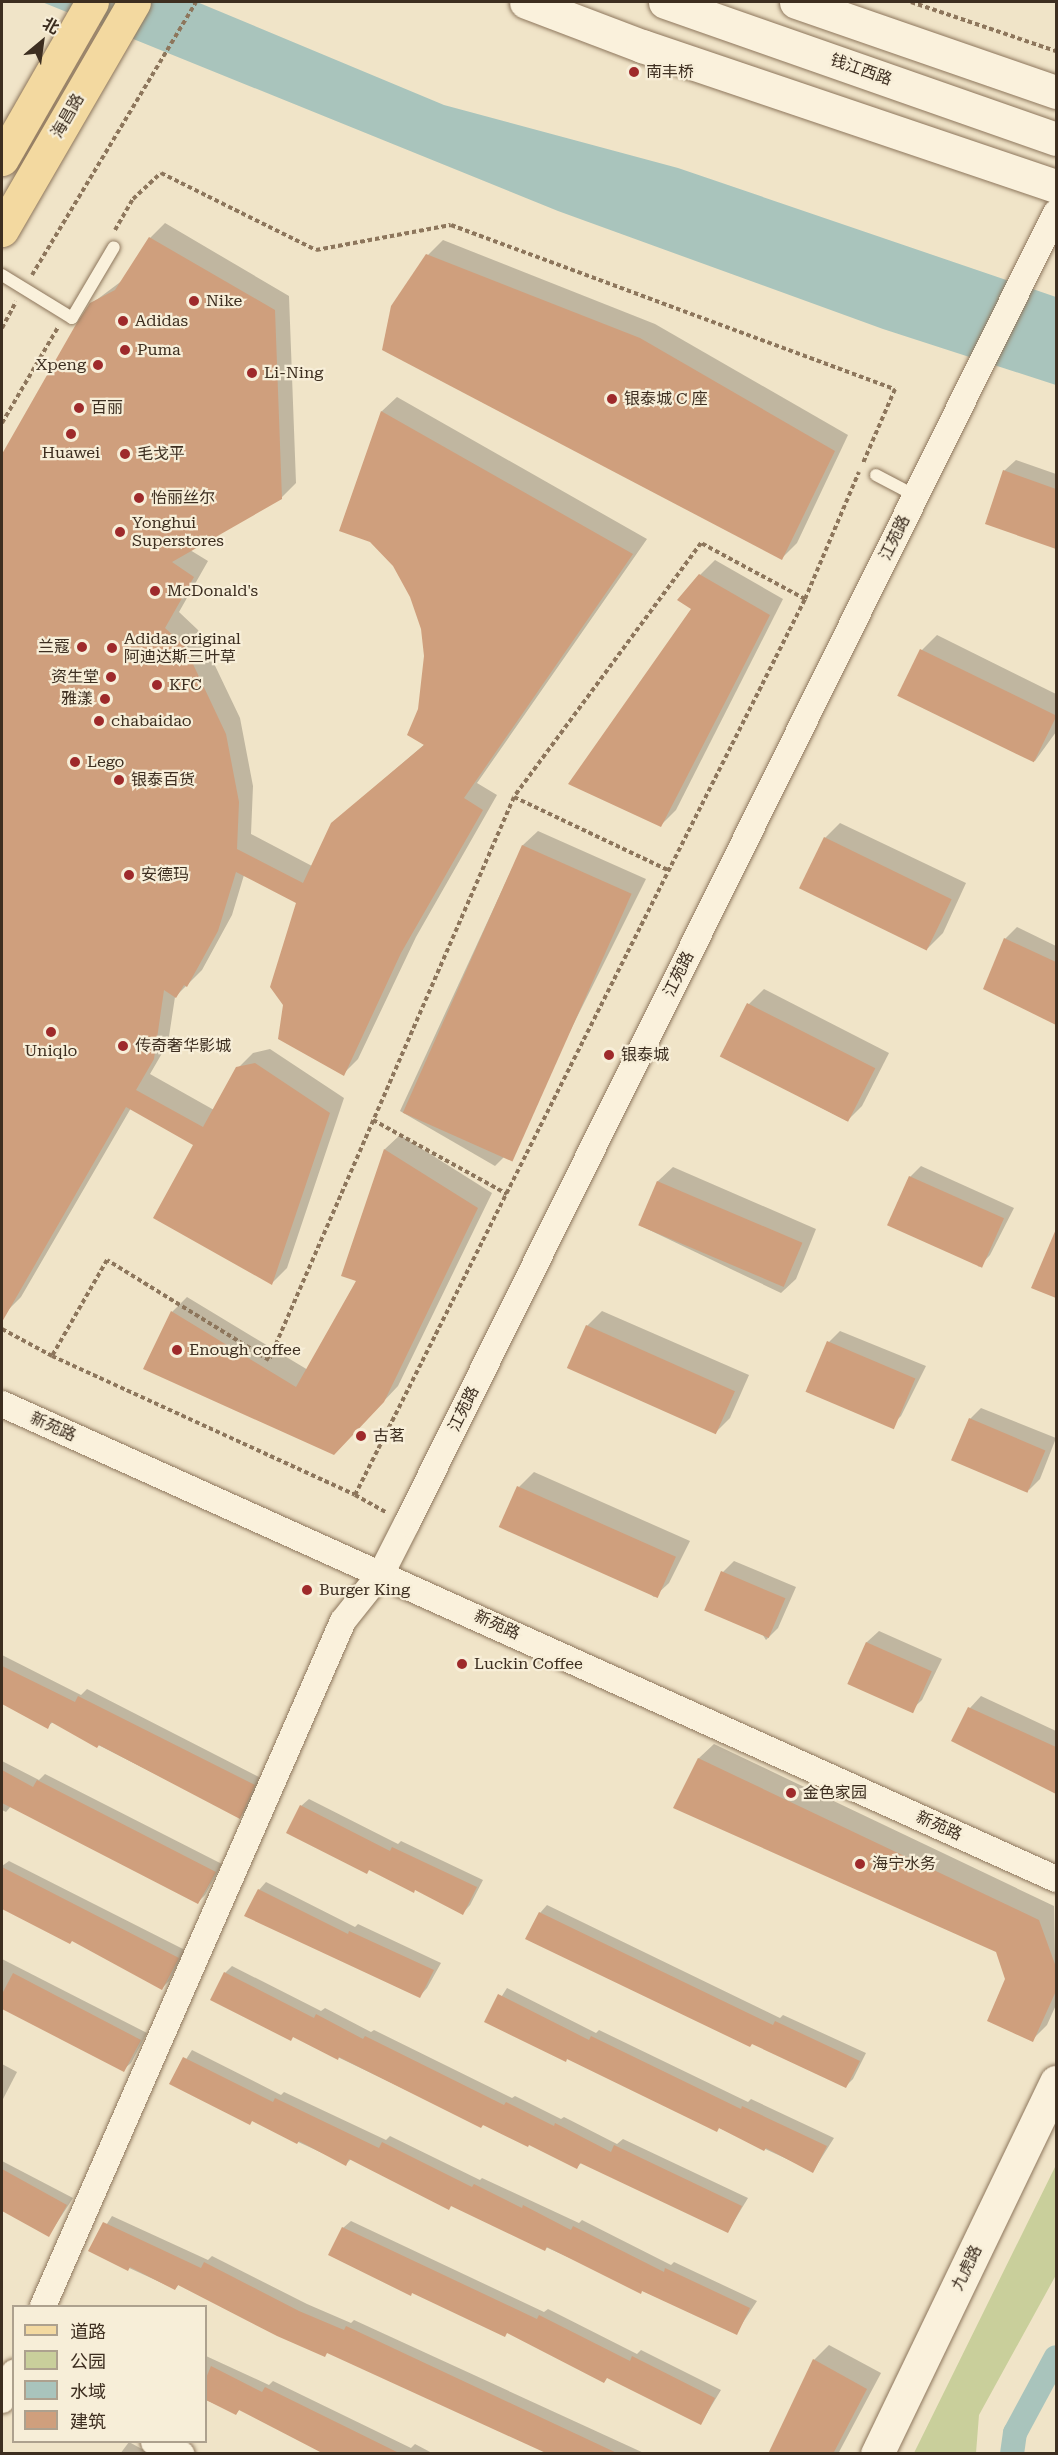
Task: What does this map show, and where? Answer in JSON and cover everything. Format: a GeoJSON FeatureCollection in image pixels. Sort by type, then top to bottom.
{"type":"FeatureCollection","features":[{"type":"Feature","properties":{"kind":"main road"},"geometry":{"type":"LineString","coordinates":[[2,159],[92,2]]}},
{"type":"Feature","properties":{"kind":"main road","name":"海昌路"},"geometry":{"type":"LineString","coordinates":[[2,230],[134,2]]}},
{"type":"Feature","properties":{"kind":"main road"},"geometry":{"type":"LineString","coordinates":[[526,2],[642,46],[1056,186]]}},
{"type":"Feature","properties":{"kind":"main road"},"geometry":{"type":"LineString","coordinates":[[796,2],[1056,92]]}},
{"type":"Feature","properties":{"kind":"main road","name":"钱江西路"},"geometry":{"type":"LineString","coordinates":[[686,4],[1056,139]]}},
{"type":"Feature","properties":{"kind":"main road","name":"九虎路"},"geometry":{"type":"LineString","coordinates":[[877,2454],[1056,2082]]}},
{"type":"Feature","properties":{"kind":"street","name":"江苑路"},"geometry":{"type":"LineString","coordinates":[[44,2305],[343,1621],[382,1572],[407,1523],[1056,213]]}},
{"type":"Feature","properties":{"kind":"street","name":"新苑路"},"geometry":{"type":"LineString","coordinates":[[2,1404],[382,1572],[1056,1879]]}},
{"type":"Feature","properties":{"kind":"street"},"geometry":{"type":"LineString","coordinates":[[156,2443],[181,2454]]}},
{"type":"Feature","properties":{"kind":"lane"},"geometry":{"type":"LineString","coordinates":[[2,275],[72,318],[112,242]]}},
{"type":"Feature","properties":{"kind":"lane"},"geometry":{"type":"LineString","coordinates":[[876,475],[916,495]]}},
{"type":"Feature","properties":{"kind":"path"},"geometry":{"type":"LineString","coordinates":[[2,328],[155,65],[196,2]]}},
{"type":"Feature","properties":{"kind":"path"},"geometry":{"type":"LineString","coordinates":[[911,2],[1056,51]]}},
{"type":"Feature","properties":{"kind":"path"},"geometry":{"type":"LineString","coordinates":[[112,242],[133,199],[161,173],[316,250],[452,225],[894,389],[805,598],[355,1495]]}},
{"type":"Feature","properties":{"kind":"path"},"geometry":{"type":"LineString","coordinates":[[2,423],[65,314]]}},
{"type":"Feature","properties":{"kind":"path"},"geometry":{"type":"LineString","coordinates":[[52,1356],[107,1260],[269,1360],[514,797],[701,543],[805,598]]}},
{"type":"Feature","properties":{"kind":"path"},"geometry":{"type":"LineString","coordinates":[[514,797],[668,870]]}},
{"type":"Feature","properties":{"kind":"path"},"geometry":{"type":"LineString","coordinates":[[374,1120],[507,1194]]}},
{"type":"Feature","properties":{"kind":"path"},"geometry":{"type":"LineString","coordinates":[[2,1329],[52,1356],[355,1495],[407,1523]]}},
{"type":"Feature","properties":{"kind":"green space"},"geometry":{"type":"Polygon","coordinates":[[[1056,2165],[1056,2275],[979,2415],[976,2453],[914,2453],[1056,2165]]]}},
{"type":"Feature","properties":{"kind":"water"},"geometry":{"type":"Polygon","coordinates":[[[42,2],[197,2],[444,105],[678,168],[1056,297],[1056,385],[883,329],[558,211],[42,2]]]}},
{"type":"Feature","properties":{"kind":"building","name":"银泰百货"},"geometry":{"type":"Polygon","coordinates":[[[149,237],[275,310],[282,499],[172,562],[194,577],[165,628],[184,645],[226,734],[239,802],[237,849],[303,883],[331,823],[424,745],[407,735],[418,709],[424,656],[421,629],[410,597],[393,566],[370,542],[339,531],[381,411],[633,554],[464,798],[483,810],[401,953],[344,1076],[278,1039],[283,1005],[270,987],[296,903],[236,872],[218,931],[187,987],[184,985],[176,998],[164,990],[154,1059],[136,1090],[203,1127],[236,1067],[255,1063],[330,1113],[272,1285],[153,1218],[193,1145],[126,1107],[2,1322],[2,454],[90,303],[115,290],[149,237]]]}},
{"type":"Feature","properties":{"kind":"building"},"geometry":{"type":"Polygon","coordinates":[[[426,254],[640,338],[835,451],[782,560],[382,350],[391,306],[426,254]]]}},
{"type":"Feature","properties":{"kind":"building"},"geometry":{"type":"Polygon","coordinates":[[[1003,470],[1056,489],[1056,549],[985,524],[1003,470]]]}},
{"type":"Feature","properties":{"kind":"building"},"geometry":{"type":"Polygon","coordinates":[[[699,574],[770,615],[661,827],[568,784],[691,609],[677,600],[699,574]]]}},
{"type":"Feature","properties":{"kind":"building"},"geometry":{"type":"Polygon","coordinates":[[[920,649],[1056,715],[1034,762],[897,696],[920,649]]]}},
{"type":"Feature","properties":{"kind":"building"},"geometry":{"type":"Polygon","coordinates":[[[824,837],[952,899],[927,950],[799,888],[824,837]]]}},
{"type":"Feature","properties":{"kind":"building"},"geometry":{"type":"Polygon","coordinates":[[[522,845],[632,894],[512,1161],[403,1113],[522,845]]]}},
{"type":"Feature","properties":{"kind":"building"},"geometry":{"type":"Polygon","coordinates":[[[1004,938],[1056,962],[1056,1025],[983,989],[1004,938]]]}},
{"type":"Feature","properties":{"kind":"building"},"geometry":{"type":"Polygon","coordinates":[[[747,1003],[875,1068],[848,1122],[720,1056],[747,1003]]]}},
{"type":"Feature","properties":{"kind":"building"},"geometry":{"type":"Polygon","coordinates":[[[384,1149],[478,1208],[384,1402],[334,1455],[143,1369],[171,1311],[296,1387],[356,1281],[341,1276],[384,1149]]]}},
{"type":"Feature","properties":{"kind":"building"},"geometry":{"type":"Polygon","coordinates":[[[909,1176],[1004,1218],[982,1268],[887,1225],[909,1176]]]}},
{"type":"Feature","properties":{"kind":"building"},"geometry":{"type":"Polygon","coordinates":[[[657,1181],[802,1243],[784,1287],[638,1225],[657,1181]]]}},
{"type":"Feature","properties":{"kind":"building"},"geometry":{"type":"Polygon","coordinates":[[[1056,1229],[1056,1298],[1031,1288],[1056,1229]]]}},
{"type":"Feature","properties":{"kind":"building"},"geometry":{"type":"Polygon","coordinates":[[[586,1325],[735,1391],[716,1434],[567,1368],[586,1325]]]}},
{"type":"Feature","properties":{"kind":"building"},"geometry":{"type":"Polygon","coordinates":[[[827,1341],[915,1379],[894,1429],[806,1392],[827,1341]]]}},
{"type":"Feature","properties":{"kind":"building"},"geometry":{"type":"Polygon","coordinates":[[[969,1418],[1045,1450],[1027,1493],[951,1460],[969,1418]]]}},
{"type":"Feature","properties":{"kind":"building"},"geometry":{"type":"Polygon","coordinates":[[[517,1486],[676,1557],[658,1598],[499,1527],[517,1486]]]}},
{"type":"Feature","properties":{"kind":"building"},"geometry":{"type":"Polygon","coordinates":[[[721,1571],[785,1598],[769,1638],[704,1611],[721,1571]]]}},
{"type":"Feature","properties":{"kind":"building"},"geometry":{"type":"Polygon","coordinates":[[[866,1642],[932,1671],[913,1713],[847,1684],[866,1642]]]}},
{"type":"Feature","properties":{"kind":"building"},"geometry":{"type":"Polygon","coordinates":[[[2,1666],[75,1702],[78,1696],[255,1785],[240,1819],[99,1745],[97,1748],[51,1722],[48,1729],[2,1704],[2,1666]]]}},
{"type":"Feature","properties":{"kind":"building"},"geometry":{"type":"Polygon","coordinates":[[[968,1707],[1056,1747],[1056,1794],[951,1741],[968,1707]]]}},
{"type":"Feature","properties":{"kind":"building","name":"海宁水务"},"geometry":{"type":"Polygon","coordinates":[[[698,1758],[1039,1920],[1056,1967],[1056,1991],[1033,2042],[987,2021],[1005,1979],[996,1952],[673,1808],[698,1758]]]}},
{"type":"Feature","properties":{"kind":"building"},"geometry":{"type":"Polygon","coordinates":[[[2,1770],[33,1787],[37,1780],[216,1872],[198,1904],[2,1803],[2,1770]]]}},
{"type":"Feature","properties":{"kind":"building"},"geometry":{"type":"Polygon","coordinates":[[[300,1805],[390,1851],[392,1847],[477,1887],[463,1915],[415,1890],[414,1893],[369,1870],[367,1874],[286,1833],[300,1805]]]}},
{"type":"Feature","properties":{"kind":"building"},"geometry":{"type":"Polygon","coordinates":[[[2,1867],[179,1958],[162,1990],[72,1941],[70,1944],[2,1909],[2,1867]]]}},
{"type":"Feature","properties":{"kind":"building"},"geometry":{"type":"Polygon","coordinates":[[[258,1889],[348,1934],[349,1931],[434,1970],[420,1998],[244,1916],[258,1889]]]}},
{"type":"Feature","properties":{"kind":"building"},"geometry":{"type":"Polygon","coordinates":[[[539,1912],[773,2025],[775,2021],[860,2061],[846,2088],[752,2044],[750,2047],[525,1939],[539,1912]]]}},
{"type":"Feature","properties":{"kind":"building"},"geometry":{"type":"Polygon","coordinates":[[[224,1972],[314,2018],[316,2014],[363,2039],[365,2036],[504,2105],[506,2102],[554,2126],[555,2123],[611,2152],[614,2145],[742,2206],[728,2233],[580,2163],[577,2169],[483,2125],[481,2128],[339,2057],[338,2060],[293,2037],[291,2041],[210,2000],[224,1972]]]}},
{"type":"Feature","properties":{"kind":"building"},"geometry":{"type":"Polygon","coordinates":[[[13,1973],[141,2040],[124,2072],[2,2009],[2,1994],[13,1973]]]}},
{"type":"Feature","properties":{"kind":"building"},"geometry":{"type":"Polygon","coordinates":[[[498,1994],[589,2040],[591,2036],[741,2109],[742,2106],[827,2146],[813,2173],[766,2148],[764,2151],[719,2128],[717,2132],[567,2059],[566,2062],[484,2022],[498,1994]]]}},
{"type":"Feature","properties":{"kind":"building"},"geometry":{"type":"Polygon","coordinates":[[[183,2057],[273,2102],[275,2098],[379,2148],[382,2142],[472,2187],[474,2184],[522,2208],[523,2205],[571,2230],[573,2226],[664,2272],[665,2268],[750,2308],[737,2335],[642,2291],[641,2294],[547,2247],[545,2251],[451,2206],[449,2210],[349,2159],[346,2166],[299,2141],[297,2144],[252,2121],[250,2125],[169,2084],[183,2057]]]}},
{"type":"Feature","properties":{"kind":"building"},"geometry":{"type":"Polygon","coordinates":[[[2,2169],[67,2205],[49,2237],[2,2211],[2,2169]]]}},
{"type":"Feature","properties":{"kind":"building"},"geometry":{"type":"Polygon","coordinates":[[[103,2222],[201,2268],[204,2262],[299,2311],[344,2330],[346,2326],[619,2454],[548,2454],[327,2353],[325,2357],[277,2336],[178,2285],[175,2290],[130,2267],[128,2271],[88,2251],[103,2222]]]}},
{"type":"Feature","properties":{"kind":"building"},"geometry":{"type":"Polygon","coordinates":[[[342,2227],[537,2319],[539,2315],[630,2361],[632,2356],[715,2398],[701,2425],[607,2378],[604,2383],[507,2333],[505,2337],[412,2293],[411,2296],[328,2255],[342,2227]]]}},
{"type":"Feature","properties":{"kind":"building"},"geometry":{"type":"Polygon","coordinates":[[[813,2359],[867,2389],[833,2454],[768,2454],[813,2359]]]}},
{"type":"Feature","properties":{"kind":"building"},"geometry":{"type":"Polygon","coordinates":[[[211,2366],[262,2392],[265,2387],[401,2454],[324,2454],[239,2410],[236,2415],[207,2400],[207,2376],[211,2366]]]}},
{"type":"Feature","properties":{"kind":"waterway"},"geometry":{"type":"LineString","coordinates":[[1012,2454],[1015,2433],[1056,2357]]}},
{"type":"Feature","properties":{"kind":"place","name":"南丰桥"},"geometry":{"type":"Point","coordinates":[634,72]}},
{"type":"Feature","properties":{"kind":"place","name":"Nike"},"geometry":{"type":"Point","coordinates":[194,301]}},
{"type":"Feature","properties":{"kind":"place","name":"Adidas"},"geometry":{"type":"Point","coordinates":[123,321]}},
{"type":"Feature","properties":{"kind":"place","name":"Puma"},"geometry":{"type":"Point","coordinates":[125,350]}},
{"type":"Feature","properties":{"kind":"place","name":"Xpeng"},"geometry":{"type":"Point","coordinates":[98,365]}},
{"type":"Feature","properties":{"kind":"place","name":"Li-Ning"},"geometry":{"type":"Point","coordinates":[252,373]}},
{"type":"Feature","properties":{"kind":"place","name":"银泰城 C 座"},"geometry":{"type":"Point","coordinates":[612,399]}},
{"type":"Feature","properties":{"kind":"place","name":"百丽"},"geometry":{"type":"Point","coordinates":[79,408]}},
{"type":"Feature","properties":{"kind":"place","name":"Huawei"},"geometry":{"type":"Point","coordinates":[71,434]}},
{"type":"Feature","properties":{"kind":"place","name":"毛戈平"},"geometry":{"type":"Point","coordinates":[125,454]}},
{"type":"Feature","properties":{"kind":"place","name":"怡丽丝尔"},"geometry":{"type":"Point","coordinates":[139,498]}},
{"type":"Feature","properties":{"kind":"place","name":"Yonghui Superstores"},"geometry":{"type":"Point","coordinates":[120,532]}},
{"type":"Feature","properties":{"kind":"place","name":"McDonald's"},"geometry":{"type":"Point","coordinates":[155,591]}},
{"type":"Feature","properties":{"kind":"place","name":"兰蔻"},"geometry":{"type":"Point","coordinates":[82,647]}},
{"type":"Feature","properties":{"kind":"place","name":"Adidas original 阿迪达斯三叶草"},"geometry":{"type":"Point","coordinates":[112,648]}},
{"type":"Feature","properties":{"kind":"place","name":"资生堂"},"geometry":{"type":"Point","coordinates":[111,677]}},
{"type":"Feature","properties":{"kind":"place","name":"KFC"},"geometry":{"type":"Point","coordinates":[157,685]}},
{"type":"Feature","properties":{"kind":"place","name":"雅漾"},"geometry":{"type":"Point","coordinates":[105,699]}},
{"type":"Feature","properties":{"kind":"place","name":"chabaidao"},"geometry":{"type":"Point","coordinates":[99,721]}},
{"type":"Feature","properties":{"kind":"place","name":"Lego"},"geometry":{"type":"Point","coordinates":[75,762]}},
{"type":"Feature","properties":{"kind":"place","name":"银泰百货"},"geometry":{"type":"Point","coordinates":[119,780]}},
{"type":"Feature","properties":{"kind":"place","name":"安德玛"},"geometry":{"type":"Point","coordinates":[129,875]}},
{"type":"Feature","properties":{"kind":"place","name":"Uniqlo"},"geometry":{"type":"Point","coordinates":[51,1032]}},
{"type":"Feature","properties":{"kind":"place","name":"传奇奢华影城"},"geometry":{"type":"Point","coordinates":[123,1046]}},
{"type":"Feature","properties":{"kind":"place","name":"银泰城"},"geometry":{"type":"Point","coordinates":[609,1055]}},
{"type":"Feature","properties":{"kind":"place","name":"Enough coffee"},"geometry":{"type":"Point","coordinates":[177,1350]}},
{"type":"Feature","properties":{"kind":"place","name":"古茗"},"geometry":{"type":"Point","coordinates":[361,1436]}},
{"type":"Feature","properties":{"kind":"place","name":"Burger King"},"geometry":{"type":"Point","coordinates":[307,1590]}},
{"type":"Feature","properties":{"kind":"place","name":"Luckin Coffee"},"geometry":{"type":"Point","coordinates":[462,1664]}},
{"type":"Feature","properties":{"kind":"place","name":"金色家园"},"geometry":{"type":"Point","coordinates":[791,1793]}},
{"type":"Feature","properties":{"kind":"place","name":"海宁水务"},"geometry":{"type":"Point","coordinates":[860,1864]}}]}
